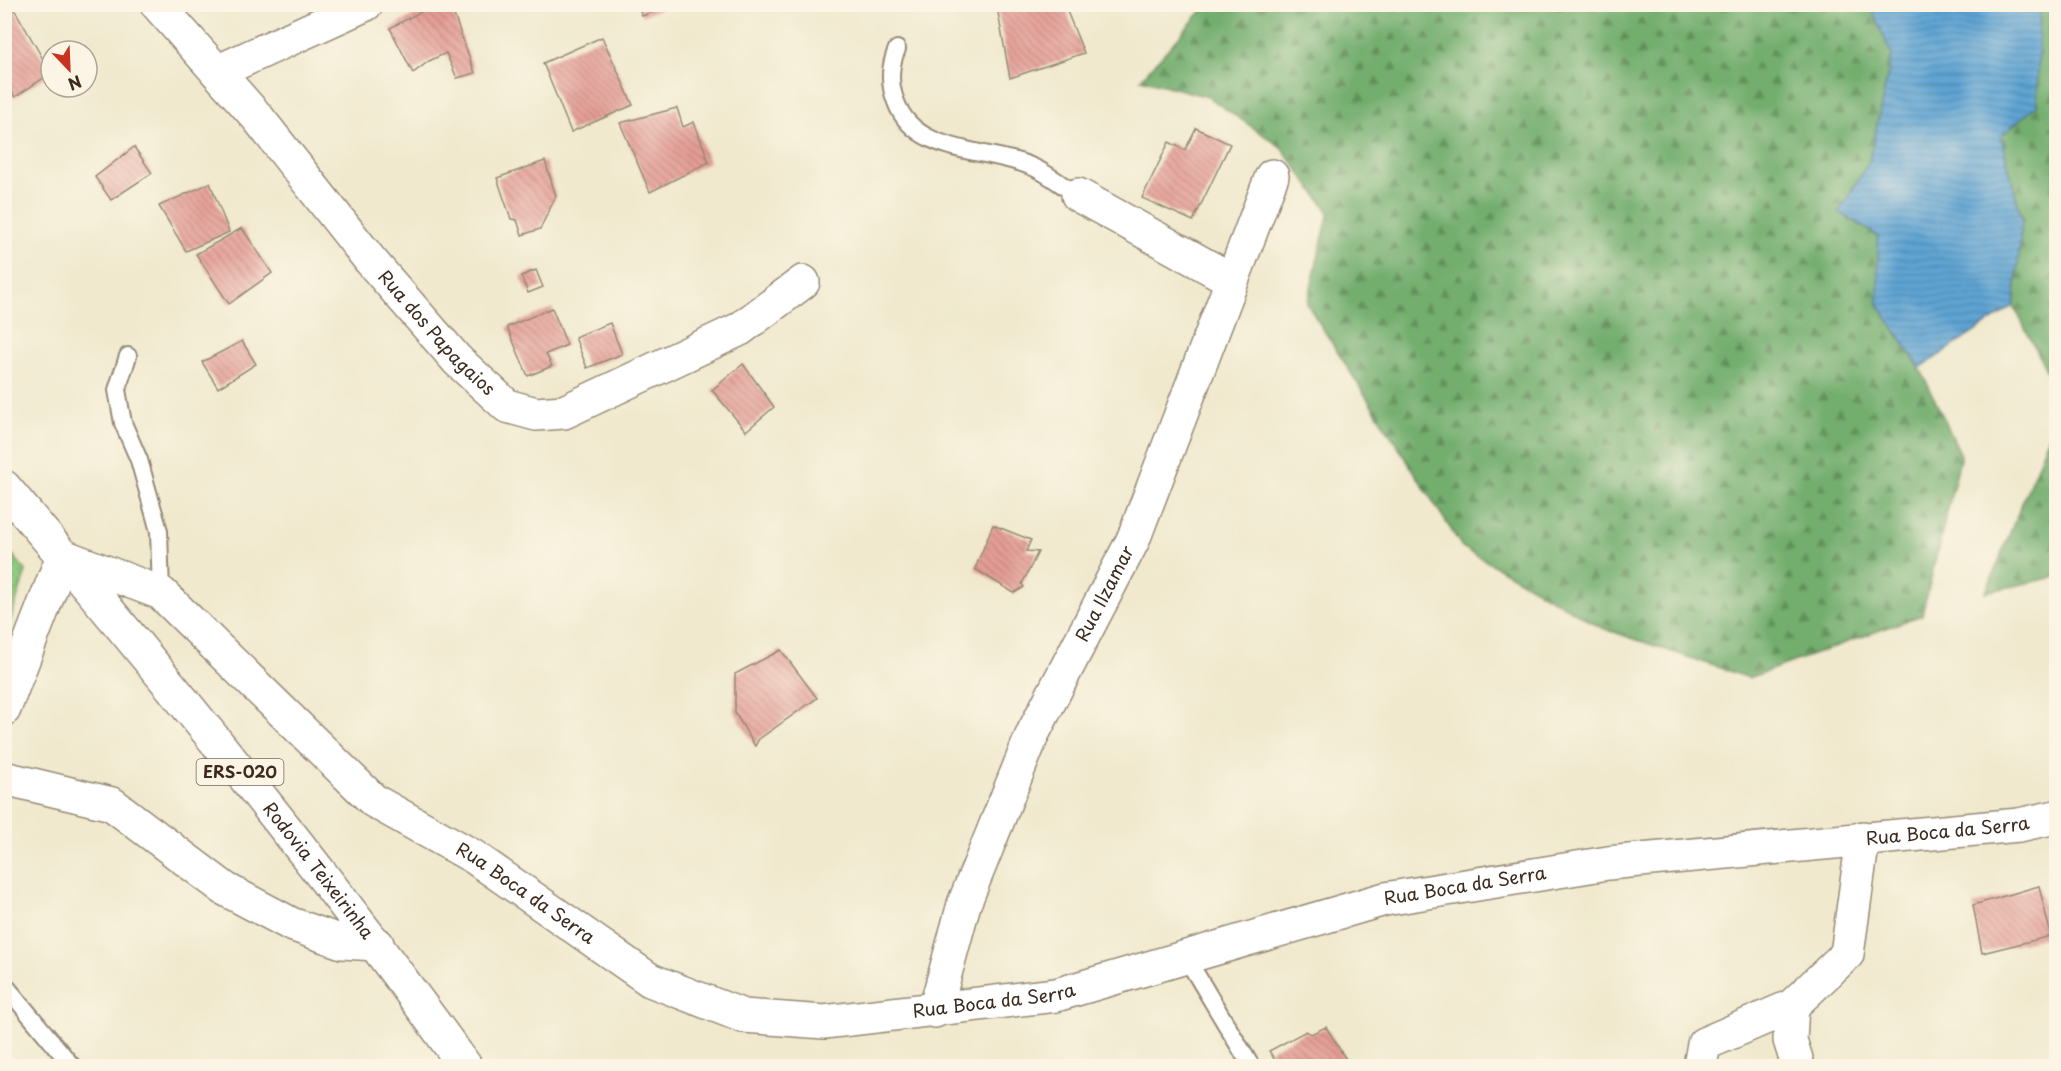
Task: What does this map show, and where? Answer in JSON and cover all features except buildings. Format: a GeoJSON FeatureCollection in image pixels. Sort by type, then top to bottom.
{"type":"FeatureCollection","features":[{"type":"Feature","properties":{"kind":"street","name":"Rua dos Papagaios"},"geometry":{"type":"LineString","coordinates":[[157,4],[258,118],[392,285],[458,360],[507,406],[536,414],[564,412],[740,329],[803,282]]}},
{"type":"Feature","properties":{"kind":"street"},"geometry":{"type":"LineString","coordinates":[[217,72],[366,4]]}},
{"type":"Feature","properties":{"kind":"street","name":"Rua Ilzamar"},"geometry":{"type":"LineString","coordinates":[[935,1011],[964,904],[1033,733],[1133,540],[1272,176]]}},
{"type":"Feature","properties":{"kind":"street"},"geometry":{"type":"LineString","coordinates":[[1078,195],[1232,280]]}},
{"type":"Feature","properties":{"kind":"street","name":"Rodovia Teixeirinha"},"geometry":{"type":"LineString","coordinates":[[4,487],[177,693],[377,944],[465,1066]]}},
{"type":"Feature","properties":{"kind":"street"},"geometry":{"type":"LineString","coordinates":[[4,708],[63,556]]}},
{"type":"Feature","properties":{"kind":"street","name":"Rua Boca da Serra"},"geometry":{"type":"LineString","coordinates":[[63,556],[161,593],[374,801],[474,857],[650,980],[742,1016],[824,1022],[935,1011],[1056,995],[1187,959],[1385,899],[1608,863],[2019,825],[2056,817]]}},
{"type":"Feature","properties":{"kind":"street"},"geometry":{"type":"LineString","coordinates":[[4,778],[112,804],[225,889],[301,927],[342,942],[377,944]]}},
{"type":"Feature","properties":{"kind":"street"},"geometry":{"type":"LineString","coordinates":[[1700,1066],[1704,1044],[1792,1006],[1847,954],[1863,838]]}},
{"type":"Feature","properties":{"kind":"street"},"geometry":{"type":"LineString","coordinates":[[1792,1006],[1790,1040],[1796,1059]]}},
{"type":"Feature","properties":{"kind":"lane"},"geometry":{"type":"LineString","coordinates":[[897,49],[890,66],[892,93],[901,118],[920,135],[1034,168],[1078,195]]}},
{"type":"Feature","properties":{"kind":"lane"},"geometry":{"type":"LineString","coordinates":[[128,356],[117,390],[123,423],[139,460],[159,531],[161,593]]}},
{"type":"Feature","properties":{"kind":"lane"},"geometry":{"type":"LineString","coordinates":[[1187,959],[1251,1066]]}},
{"type":"Feature","properties":{"kind":"lane"},"geometry":{"type":"LineString","coordinates":[[4,984],[72,1066]]}},
{"type":"Feature","properties":{"kind":"green space"},"geometry":{"type":"Polygon","coordinates":[[[1207,5],[1870,5],[1892,55],[1869,162],[1839,212],[1879,236],[1878,304],[1920,368],[1961,455],[1922,615],[1749,678],[1602,628],[1462,547],[1307,304],[1329,212],[1281,147],[1208,97],[1141,79],[1207,5]]]}},
{"type":"Feature","properties":{"kind":"green space"},"geometry":{"type":"Polygon","coordinates":[[[2040,5],[2056,5],[2056,390],[2014,306],[2022,220],[2001,135],[2037,105],[2040,5]]]}},
{"type":"Feature","properties":{"kind":"green space"},"geometry":{"type":"Polygon","coordinates":[[[2056,419],[2056,577],[1986,592],[2056,419]]]}},
{"type":"Feature","properties":{"kind":"green space"},"geometry":{"type":"Polygon","coordinates":[[[5,546],[26,571],[5,637],[5,546]]]}},
{"type":"Feature","properties":{"kind":"water"},"geometry":{"type":"Polygon","coordinates":[[[1870,5],[2040,5],[2037,105],[2001,136],[2022,220],[2014,306],[1920,368],[1878,304],[1878,236],[1839,212],[1869,162],[1892,55],[1870,5]]]}}]}
